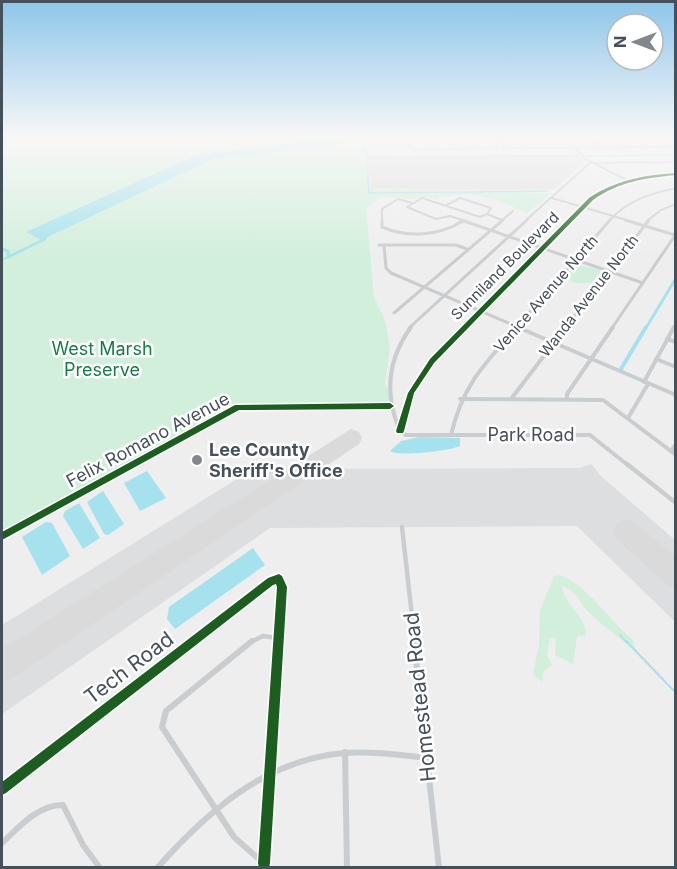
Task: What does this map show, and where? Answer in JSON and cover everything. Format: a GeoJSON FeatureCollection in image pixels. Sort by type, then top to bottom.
{"type":"FeatureCollection","features":[{"type":"Feature","properties":{"kind":"street"},"geometry":{"type":"LineString","coordinates":[[400,431],[390,406],[390,369],[397,346],[410,327],[575,178]]}},
{"type":"Feature","properties":{"kind":"street"},"geometry":{"type":"LineString","coordinates":[[622,178],[629,181]]}},
{"type":"Feature","properties":{"kind":"street","name":"Sunniland Boulevard"},"geometry":{"type":"LineString","coordinates":[[400,431],[403,414],[411,393],[426,368],[582,207],[602,192],[629,181],[652,178]]}},
{"type":"Feature","properties":{"kind":"street","name":"Venice Avenue North"},"geometry":{"type":"LineString","coordinates":[[450,435],[460,399],[471,380],[614,216],[635,199],[675,188]]}},
{"type":"Feature","properties":{"kind":"street"},"geometry":{"type":"LineString","coordinates":[[447,205],[460,198],[491,208],[487,214],[480,217],[422,198],[407,208],[436,219],[447,216],[464,221],[643,283]]}},
{"type":"Feature","properties":{"kind":"street"},"geometry":{"type":"LineString","coordinates":[[552,198],[675,235],[567,394],[567,399]]}},
{"type":"Feature","properties":{"kind":"street"},"geometry":{"type":"LineString","coordinates":[[412,203],[398,199],[382,209],[382,227],[391,232],[441,232],[453,229],[464,221]]}},
{"type":"Feature","properties":{"kind":"street","name":"Wanda Avenue North"},"geometry":{"type":"LineString","coordinates":[[511,399],[644,225],[657,212],[675,204]]}},
{"type":"Feature","properties":{"kind":"street"},"geometry":{"type":"LineString","coordinates":[[394,313],[513,211]]}},
{"type":"Feature","properties":{"kind":"street"},"geometry":{"type":"LineString","coordinates":[[487,214],[502,220]]}},
{"type":"Feature","properties":{"kind":"street"},"geometry":{"type":"LineString","coordinates":[[379,245],[456,245],[467,249]]}},
{"type":"Feature","properties":{"kind":"street"},"geometry":{"type":"LineString","coordinates":[[384,245],[386,268],[391,273],[675,395]]}},
{"type":"Feature","properties":{"kind":"street"},"geometry":{"type":"LineString","coordinates":[[628,418],[675,324]]}},
{"type":"Feature","properties":{"kind":"street"},"geometry":{"type":"LineString","coordinates":[[667,339],[675,342]]}},
{"type":"Feature","properties":{"kind":"street"},"geometry":{"type":"LineString","coordinates":[[656,359],[675,367]]}},
{"type":"Feature","properties":{"kind":"street"},"geometry":{"type":"LineString","coordinates":[[460,399],[603,400],[675,455]]}},
{"type":"Feature","properties":{"kind":"street","name":"Felix Romano Avenue"},"geometry":{"type":"LineString","coordinates":[[2,536],[238,407],[390,406]]}},
{"type":"Feature","properties":{"kind":"street"},"geometry":{"type":"LineString","coordinates":[[392,414],[403,414]]}},
{"type":"Feature","properties":{"kind":"street","name":"Park Road"},"geometry":{"type":"LineString","coordinates":[[400,431],[406,435],[590,435],[675,503]]}},
{"type":"Feature","properties":{"kind":"street"},"geometry":{"type":"LineString","coordinates":[[671,451],[675,444]]}},
{"type":"Feature","properties":{"kind":"street","name":"Homestead Road"},"geometry":{"type":"LineString","coordinates":[[402,527],[439,867]]}},
{"type":"Feature","properties":{"kind":"street","name":"Tech Road"},"geometry":{"type":"LineString","coordinates":[[2,789],[271,581],[279,579],[282,587],[277,638]]}},
{"type":"Feature","properties":{"kind":"street"},"geometry":{"type":"LineString","coordinates":[[263,636],[277,638],[268,774],[266,865],[234,837],[168,741],[162,727],[162,719],[174,702],[248,643],[263,636]]}},
{"type":"Feature","properties":{"kind":"street"},"geometry":{"type":"LineString","coordinates":[[157,867],[184,835],[214,808],[268,774],[306,759],[345,753],[427,758]]}},
{"type":"Feature","properties":{"kind":"street"},"geometry":{"type":"LineString","coordinates":[[345,753],[348,867]]}},
{"type":"Feature","properties":{"kind":"street"},"geometry":{"type":"LineString","coordinates":[[2,843],[51,805],[63,805],[83,845],[100,867]]}},
{"type":"Feature","properties":{"kind":"shaded area"},"geometry":{"type":"Polygon","coordinates":[[[370,178],[567,178],[554,189],[371,189],[370,178]]]}},
{"type":"Feature","properties":{"kind":"shaded area"},"geometry":{"type":"Polygon","coordinates":[[[591,464],[601,476],[675,540],[675,622],[577,526],[270,528],[2,714],[2,625],[253,469],[580,468],[591,464]]]}},
{"type":"Feature","properties":{"kind":"green space","name":"West Marsh Preserve"},"geometry":{"type":"Polygon","coordinates":[[[2,178],[368,178],[370,189],[551,193],[526,214],[498,201],[467,194],[435,200],[428,197],[411,199],[381,197],[366,208],[374,297],[385,320],[390,346],[385,384],[392,394],[390,404],[245,404],[2,535],[2,178]]]}},
{"type":"Feature","properties":{"kind":"green space"},"geometry":{"type":"Polygon","coordinates":[[[577,265],[599,269],[602,276],[590,283],[573,283],[565,273],[577,265]]]}},
{"type":"Feature","properties":{"kind":"green space"},"geometry":{"type":"Polygon","coordinates":[[[557,575],[587,593],[633,640],[635,648],[600,623],[587,611],[572,591],[562,586],[566,599],[582,621],[586,635],[577,637],[573,664],[555,655],[556,638],[550,638],[547,655],[552,665],[544,671],[542,682],[533,674],[539,645],[540,610],[554,576],[557,575]]]}},
{"type":"Feature","properties":{"kind":"water"},"geometry":{"type":"Polygon","coordinates":[[[146,178],[174,178],[41,240],[26,232],[146,178]]]}},
{"type":"Feature","properties":{"kind":"water"},"geometry":{"type":"Polygon","coordinates":[[[419,437],[460,438],[460,446],[424,453],[390,451],[401,441],[419,437]]]}},
{"type":"Feature","properties":{"kind":"water"},"geometry":{"type":"Polygon","coordinates":[[[147,471],[166,498],[140,511],[124,483],[147,471]]]}},
{"type":"Feature","properties":{"kind":"water"},"geometry":{"type":"Polygon","coordinates":[[[103,491],[124,524],[108,535],[104,534],[87,502],[103,491]]]}},
{"type":"Feature","properties":{"kind":"water"},"geometry":{"type":"Polygon","coordinates":[[[79,503],[100,538],[83,549],[63,516],[65,511],[79,503]]]}},
{"type":"Feature","properties":{"kind":"water"},"geometry":{"type":"Polygon","coordinates":[[[46,522],[52,523],[70,556],[42,575],[22,537],[46,522]]]}},
{"type":"Feature","properties":{"kind":"water"},"geometry":{"type":"Polygon","coordinates":[[[253,548],[265,565],[175,629],[167,619],[169,607],[253,548]]]}},
{"type":"Feature","properties":{"kind":"waterway"},"geometry":{"type":"LineString","coordinates":[[368,178],[369,193],[548,191]]}},
{"type":"Feature","properties":{"kind":"waterway"},"geometry":{"type":"LineString","coordinates":[[2,249],[8,251],[8,257],[45,239]]}},
{"type":"Feature","properties":{"kind":"waterway"},"geometry":{"type":"LineString","coordinates":[[2,260],[8,257]]}},
{"type":"Feature","properties":{"kind":"waterway"},"geometry":{"type":"LineString","coordinates":[[646,328],[676,278]]}},
{"type":"Feature","properties":{"kind":"waterway"},"geometry":{"type":"LineString","coordinates":[[621,369],[646,327]]}},
{"type":"Feature","properties":{"kind":"waterway"},"geometry":{"type":"LineString","coordinates":[[620,635],[627,643]]}},
{"type":"Feature","properties":{"kind":"waterway"},"geometry":{"type":"LineString","coordinates":[[626,641],[676,693]]}},
{"type":"Feature","properties":{"kind":"runway"},"geometry":{"type":"LineString","coordinates":[[2,667],[351,438]]}},
{"type":"Feature","properties":{"kind":"runway"},"geometry":{"type":"LineString","coordinates":[[626,531],[676,575]]}},
{"type":"Feature","properties":{"kind":"cycle path"},"geometry":{"type":"LineString","coordinates":[[400,431],[411,393],[432,361],[591,199],[610,187],[646,178]]}},
{"type":"Feature","properties":{"kind":"cycle path"},"geometry":{"type":"LineString","coordinates":[[2,536],[238,407],[390,406]]}},
{"type":"Feature","properties":{"kind":"cycle path"},"geometry":{"type":"LineString","coordinates":[[2,789],[271,581],[279,579],[282,587],[264,863]]}},
{"type":"Feature","properties":{"kind":"place","name":"Lee County Sheriff's Office"},"geometry":{"type":"Point","coordinates":[197,460]}}]}
